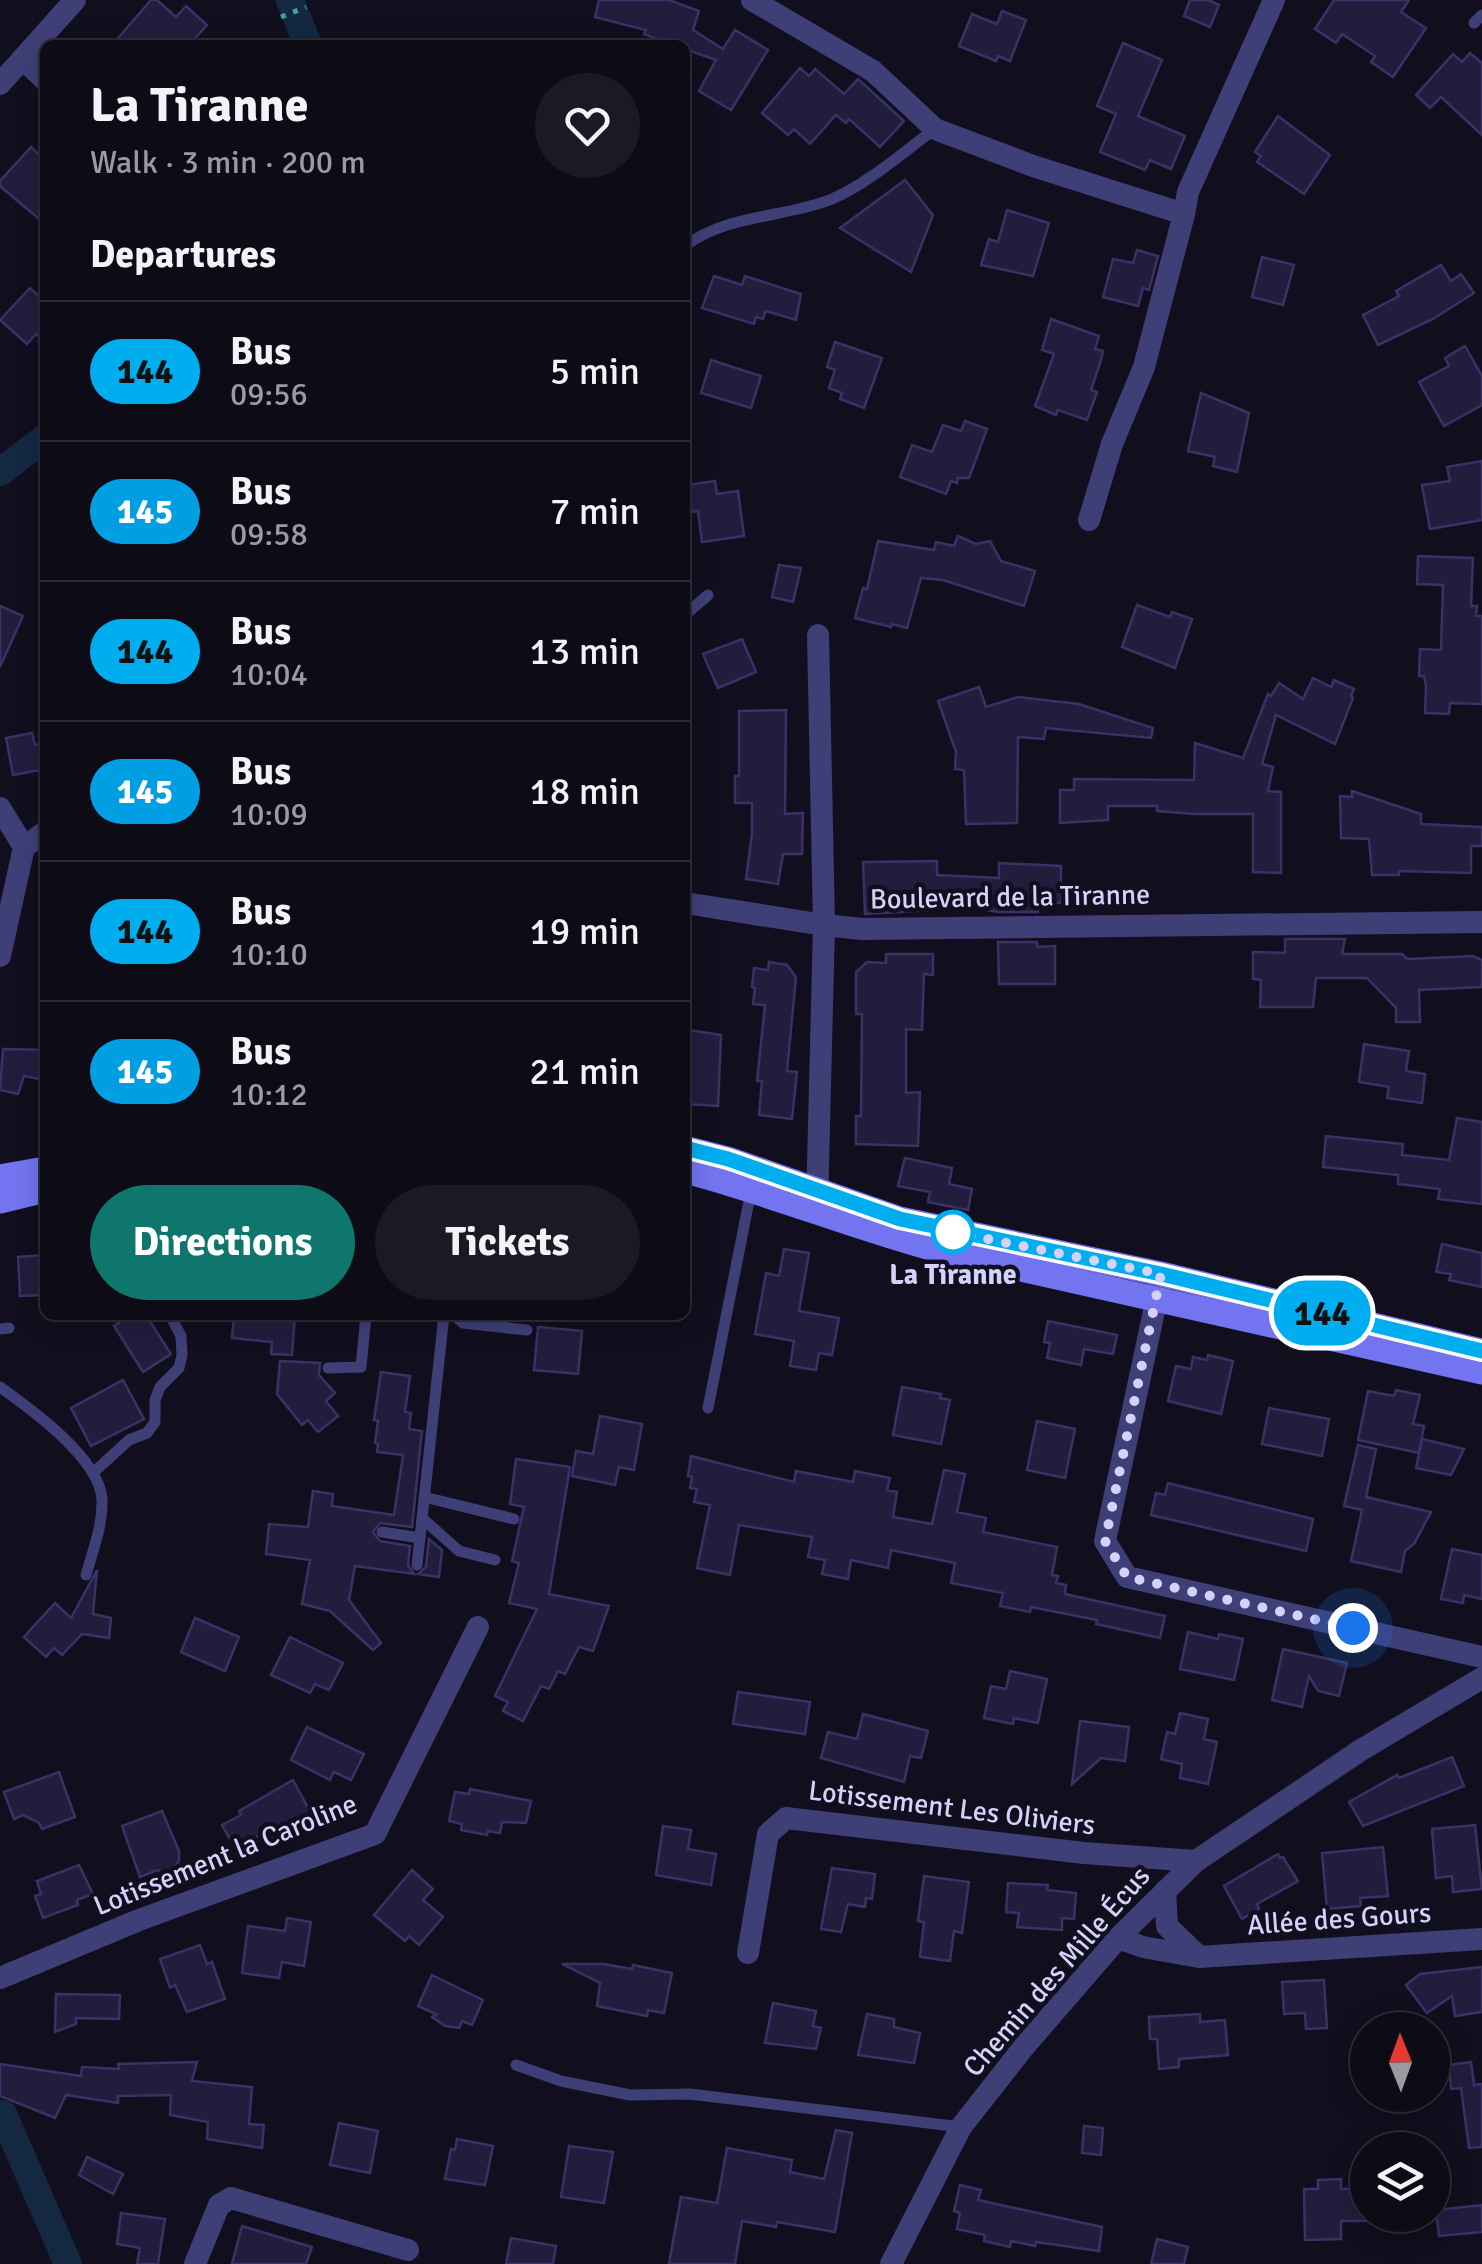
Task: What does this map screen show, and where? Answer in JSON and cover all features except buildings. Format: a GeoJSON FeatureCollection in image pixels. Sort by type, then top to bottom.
{"type":"FeatureCollection","features":[{"type":"Feature","properties":{"kind":"main road"},"geometry":{"type":"LineString","coordinates":[[690,1150],[817,1201],[944,1230],[1482,1372]]}},
{"type":"Feature","properties":{"kind":"main road"},"geometry":{"type":"LineString","coordinates":[[0,1178],[40,1170]]}},
{"type":"Feature","properties":{"kind":"main road"},"geometry":{"type":"LineString","coordinates":[[690,1172],[753,1178]]}},
{"type":"Feature","properties":{"kind":"main road"},"geometry":{"type":"LineString","coordinates":[[0,1201],[40,1191]]}},
{"type":"Feature","properties":{"kind":"main road"},"geometry":{"type":"LineString","coordinates":[[1159,1286],[1482,1351]]}},
{"type":"Feature","properties":{"kind":"street"},"geometry":{"type":"LineString","coordinates":[[0,84],[75,0]]}},
{"type":"Feature","properties":{"kind":"street"},"geometry":{"type":"LineString","coordinates":[[752,0],[873,71],[935,129],[1033,166],[1184,214]]}},
{"type":"Feature","properties":{"kind":"street"},"geometry":{"type":"LineString","coordinates":[[1089,520],[1112,444],[1144,367],[1188,192],[1274,0]]}},
{"type":"Feature","properties":{"kind":"street"},"geometry":{"type":"LineString","coordinates":[[22,60],[40,76]]}},
{"type":"Feature","properties":{"kind":"street"},"geometry":{"type":"LineString","coordinates":[[817,1201],[824,925],[818,635]]}},
{"type":"Feature","properties":{"kind":"street"},"geometry":{"type":"LineString","coordinates":[[0,808],[24,848]]}},
{"type":"Feature","properties":{"kind":"street"},"geometry":{"type":"LineString","coordinates":[[0,956],[24,848],[40,836]]}},
{"type":"Feature","properties":{"kind":"street","name":"Boulevard de la Tiranne"},"geometry":{"type":"LineString","coordinates":[[690,904],[862,928],[1482,922]]}},
{"type":"Feature","properties":{"kind":"street"},"geometry":{"type":"LineString","coordinates":[[1159,1286],[1105,1541],[1127,1577],[1482,1657]]}},
{"type":"Feature","properties":{"kind":"street","name":"Lotissement la Caroline"},"geometry":{"type":"LineString","coordinates":[[0,1978],[140,1920],[374,1834],[478,1627]]}},
{"type":"Feature","properties":{"kind":"street","name":"Chemin des Mille Écus"},"geometry":{"type":"LineString","coordinates":[[891,2264],[961,2127],[1118,1938],[1196,1861],[1362,1750],[1482,1678]]}},
{"type":"Feature","properties":{"kind":"street","name":"Lotissement Les Oliviers"},"geometry":{"type":"LineString","coordinates":[[748,1953],[768,1834],[786,1818],[1084,1853],[1196,1861]]}},
{"type":"Feature","properties":{"kind":"street"},"geometry":{"type":"LineString","coordinates":[[1166,1891],[1167,1926],[1199,1957]]}},
{"type":"Feature","properties":{"kind":"street","name":"Allée des Gours"},"geometry":{"type":"LineString","coordinates":[[1118,1938],[1143,1947],[1199,1957],[1482,1939]]}},
{"type":"Feature","properties":{"kind":"street"},"geometry":{"type":"LineString","coordinates":[[196,2264],[219,2204],[231,2198],[408,2250]]}},
{"type":"Feature","properties":{"kind":"lane"},"geometry":{"type":"LineString","coordinates":[[690,244],[728,225],[839,196],[935,129]]}},
{"type":"Feature","properties":{"kind":"lane"},"geometry":{"type":"LineString","coordinates":[[690,611],[708,595]]}},
{"type":"Feature","properties":{"kind":"lane"},"geometry":{"type":"LineString","coordinates":[[708,1408],[753,1178]]}},
{"type":"Feature","properties":{"kind":"lane"},"geometry":{"type":"LineString","coordinates":[[94,1472],[156,1422],[160,1387],[179,1368],[182,1355],[181,1336],[173,1320]]}},
{"type":"Feature","properties":{"kind":"lane"},"geometry":{"type":"LineString","coordinates":[[328,1368],[361,1367],[366,1320]]}},
{"type":"Feature","properties":{"kind":"lane"},"geometry":{"type":"LineString","coordinates":[[417,1565],[443,1320]]}},
{"type":"Feature","properties":{"kind":"lane"},"geometry":{"type":"LineString","coordinates":[[460,1320],[526,1330]]}},
{"type":"Feature","properties":{"kind":"lane"},"geometry":{"type":"LineString","coordinates":[[0,1387],[34,1412],[94,1472],[102,1496],[101,1522],[86,1575]]}},
{"type":"Feature","properties":{"kind":"lane"},"geometry":{"type":"LineString","coordinates":[[424,1497],[514,1519]]}},
{"type":"Feature","properties":{"kind":"lane"},"geometry":{"type":"LineString","coordinates":[[422,1518],[459,1552],[496,1560]]}},
{"type":"Feature","properties":{"kind":"lane"},"geometry":{"type":"LineString","coordinates":[[382,1532],[420,1538]]}},
{"type":"Feature","properties":{"kind":"lane"},"geometry":{"type":"LineString","coordinates":[[516,2065],[561,2081],[630,2095],[690,2094],[961,2127]]}},
{"type":"Feature","properties":{"kind":"path"},"geometry":{"type":"LineString","coordinates":[[282,17],[306,7]]}},
{"type":"Feature","properties":{"kind":"waterway"},"geometry":{"type":"LineString","coordinates":[[290,0],[306,40]]}},
{"type":"Feature","properties":{"kind":"waterway"},"geometry":{"type":"LineString","coordinates":[[0,472],[40,442]]}},
{"type":"Feature","properties":{"kind":"waterway"},"geometry":{"type":"LineString","coordinates":[[3,2114],[68,2264]]}},
{"type":"Feature","properties":{"kind":"bus line","name":"144"},"geometry":{"type":"LineString","coordinates":[[690,1149],[900,1219],[1161,1274],[1482,1351]]}},
{"type":"Feature","properties":{"kind":"place","name":"La Tiranne"},"geometry":{"type":"Point","coordinates":[953,1232]}},
{"type":"Feature","properties":{"kind":"route"},"geometry":{"type":"LineString","coordinates":[[953,1232],[1161,1274],[1105,1541],[1127,1577],[1353,1628]]}}]}
